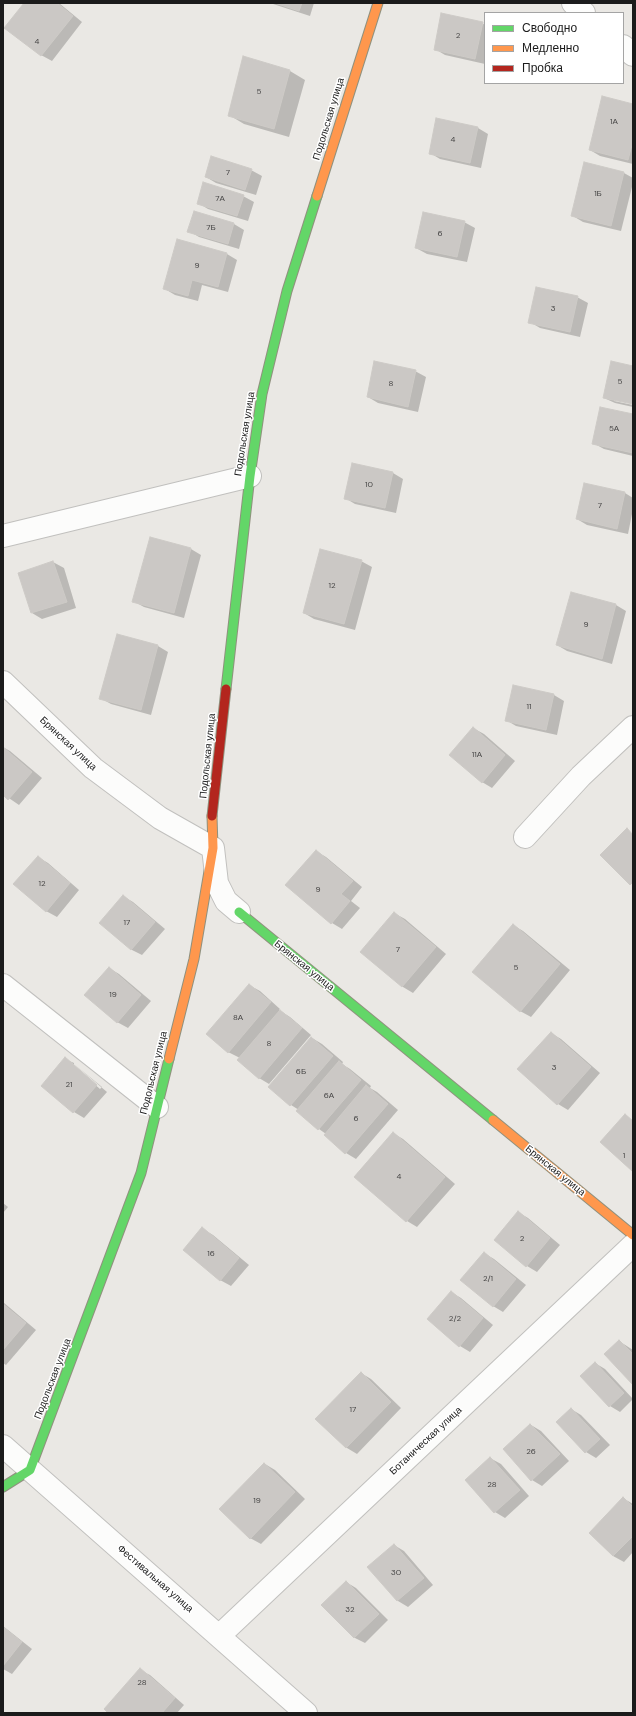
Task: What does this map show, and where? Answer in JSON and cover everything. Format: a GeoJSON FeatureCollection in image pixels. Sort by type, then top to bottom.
{"type":"FeatureCollection","features":[{"type":"Feature","properties":{"kind":"street","name":"Подольская улица"},"geometry":{"type":"LineString","coordinates":[[30,1470],[141,1173],[194,958],[213,848],[212,819],[250,476],[262,394],[287,291],[378,3]]}},
{"type":"Feature","properties":{"kind":"street"},"geometry":{"type":"LineString","coordinates":[[573,3],[583,12]]}},
{"type":"Feature","properties":{"kind":"street"},"geometry":{"type":"LineString","coordinates":[[624,47],[633,55]]}},
{"type":"Feature","properties":{"kind":"street"},"geometry":{"type":"LineString","coordinates":[[3,536],[250,476]]}},
{"type":"Feature","properties":{"kind":"street","name":"Брянская улица"},"geometry":{"type":"LineString","coordinates":[[3,682],[93,768],[160,818],[213,848],[217,883],[226,901],[238,912],[633,1235]]}},
{"type":"Feature","properties":{"kind":"street"},"geometry":{"type":"LineString","coordinates":[[525,837],[581,776],[633,727]]}},
{"type":"Feature","properties":{"kind":"street"},"geometry":{"type":"LineString","coordinates":[[3,985],[157,1107]]}},
{"type":"Feature","properties":{"kind":"street","name":"Ботаническая улица"},"geometry":{"type":"LineString","coordinates":[[219,1636],[633,1245]]}},
{"type":"Feature","properties":{"kind":"street","name":"Фестивальная улица"},"geometry":{"type":"LineString","coordinates":[[3,1446],[306,1713]]}},
{"type":"Feature","properties":{"kind":"street"},"geometry":{"type":"LineString","coordinates":[[3,1487],[30,1470]]}},
{"type":"Feature","properties":{"kind":"building"},"geometry":{"type":"Polygon","coordinates":[[[24,3],[57,3],[73,16],[41,56],[4,28],[24,3]]]}},
{"type":"Feature","properties":{"kind":"building"},"geometry":{"type":"Polygon","coordinates":[[[275,3],[302,3],[299,11],[275,3]]]}},
{"type":"Feature","properties":{"kind":"building"},"geometry":{"type":"Polygon","coordinates":[[[441,13],[483,22],[475,59],[434,50],[441,13]]]}},
{"type":"Feature","properties":{"kind":"building"},"geometry":{"type":"Polygon","coordinates":[[[243,56],[290,70],[274,129],[228,116],[243,56]]]}},
{"type":"Feature","properties":{"kind":"building"},"geometry":{"type":"Polygon","coordinates":[[[602,96],[633,104],[633,141],[628,160],[589,150],[602,96]]]}},
{"type":"Feature","properties":{"kind":"building"},"geometry":{"type":"Polygon","coordinates":[[[436,118],[478,127],[470,163],[429,154],[436,118]]]}},
{"type":"Feature","properties":{"kind":"building"},"geometry":{"type":"Polygon","coordinates":[[[211,156],[252,169],[245,190],[205,177],[211,156]]]}},
{"type":"Feature","properties":{"kind":"building"},"geometry":{"type":"Polygon","coordinates":[[[584,162],[624,172],[611,226],[571,216],[584,162]]]}},
{"type":"Feature","properties":{"kind":"building"},"geometry":{"type":"Polygon","coordinates":[[[203,182],[244,195],[237,216],[197,204],[203,182]]]}},
{"type":"Feature","properties":{"kind":"building"},"geometry":{"type":"Polygon","coordinates":[[[194,211],[234,223],[228,244],[187,232],[194,211]]]}},
{"type":"Feature","properties":{"kind":"building"},"geometry":{"type":"Polygon","coordinates":[[[423,212],[465,221],[457,257],[415,248],[423,212]]]}},
{"type":"Feature","properties":{"kind":"building"},"geometry":{"type":"Polygon","coordinates":[[[177,239],[227,253],[218,287],[192,280],[188,296],[163,289],[177,239]]]}},
{"type":"Feature","properties":{"kind":"building"},"geometry":{"type":"Polygon","coordinates":[[[536,287],[578,296],[570,332],[528,323],[536,287]]]}},
{"type":"Feature","properties":{"kind":"building"},"geometry":{"type":"Polygon","coordinates":[[[374,361],[416,370],[408,407],[367,397],[374,361]]]}},
{"type":"Feature","properties":{"kind":"building"},"geometry":{"type":"Polygon","coordinates":[[[611,361],[633,366],[633,404],[603,398],[611,361]]]}},
{"type":"Feature","properties":{"kind":"building"},"geometry":{"type":"Polygon","coordinates":[[[600,407],[633,414],[633,453],[592,444],[600,407]]]}},
{"type":"Feature","properties":{"kind":"building"},"geometry":{"type":"Polygon","coordinates":[[[352,463],[393,472],[385,508],[344,499],[352,463]]]}},
{"type":"Feature","properties":{"kind":"building"},"geometry":{"type":"Polygon","coordinates":[[[584,483],[625,492],[617,529],[576,519],[584,483]]]}},
{"type":"Feature","properties":{"kind":"building"},"geometry":{"type":"Polygon","coordinates":[[[150,537],[191,548],[174,613],[132,602],[150,537]]]}},
{"type":"Feature","properties":{"kind":"building"},"geometry":{"type":"Polygon","coordinates":[[[320,549],[362,560],[344,624],[303,613],[320,549]]]}},
{"type":"Feature","properties":{"kind":"building"},"geometry":{"type":"Polygon","coordinates":[[[53,561],[67,602],[31,613],[18,573],[53,561]]]}},
{"type":"Feature","properties":{"kind":"building"},"geometry":{"type":"Polygon","coordinates":[[[571,592],[616,604],[602,659],[556,645],[571,592]]]}},
{"type":"Feature","properties":{"kind":"building"},"geometry":{"type":"Polygon","coordinates":[[[117,634],[158,645],[141,710],[99,699],[117,634]]]}},
{"type":"Feature","properties":{"kind":"building"},"geometry":{"type":"Polygon","coordinates":[[[513,685],[554,694],[546,730],[505,721],[513,685]]]}},
{"type":"Feature","properties":{"kind":"building"},"geometry":{"type":"Polygon","coordinates":[[[473,727],[505,755],[482,783],[449,755],[473,727]]]}},
{"type":"Feature","properties":{"kind":"building"},"geometry":{"type":"Polygon","coordinates":[[[3,747],[32,772],[8,800],[3,795],[3,747]]]}},
{"type":"Feature","properties":{"kind":"building"},"geometry":{"type":"Polygon","coordinates":[[[627,828],[633,835],[633,882],[630,885],[600,855],[627,828]]]}},
{"type":"Feature","properties":{"kind":"building"},"geometry":{"type":"Polygon","coordinates":[[[316,850],[353,881],[341,894],[350,901],[331,924],[285,885],[316,850]]]}},
{"type":"Feature","properties":{"kind":"building"},"geometry":{"type":"Polygon","coordinates":[[[38,856],[70,883],[46,912],[13,884],[38,856]]]}},
{"type":"Feature","properties":{"kind":"building"},"geometry":{"type":"Polygon","coordinates":[[[123,895],[155,922],[131,950],[99,923],[123,895]]]}},
{"type":"Feature","properties":{"kind":"building"},"geometry":{"type":"Polygon","coordinates":[[[394,912],[436,947],[402,987],[360,952],[394,912]]]}},
{"type":"Feature","properties":{"kind":"building"},"geometry":{"type":"Polygon","coordinates":[[[513,924],[560,964],[520,1012],[472,972],[513,924]]]}},
{"type":"Feature","properties":{"kind":"building"},"geometry":{"type":"Polygon","coordinates":[[[109,967],[141,995],[117,1023],[84,995],[109,967]]]}},
{"type":"Feature","properties":{"kind":"building"},"geometry":{"type":"Polygon","coordinates":[[[249,984],[271,1002],[228,1053],[206,1034],[249,984]]]}},
{"type":"Feature","properties":{"kind":"building"},"geometry":{"type":"Polygon","coordinates":[[[280,1010],[302,1028],[259,1079],[237,1060],[280,1010]]]}},
{"type":"Feature","properties":{"kind":"building"},"geometry":{"type":"Polygon","coordinates":[[[551,1032],[591,1067],[557,1105],[517,1069],[551,1032]]]}},
{"type":"Feature","properties":{"kind":"building"},"geometry":{"type":"Polygon","coordinates":[[[311,1037],[333,1056],[290,1106],[268,1087],[311,1037]]]}},
{"type":"Feature","properties":{"kind":"building"},"geometry":{"type":"Polygon","coordinates":[[[65,1057],[97,1085],[73,1113],[41,1086],[65,1057]]]}},
{"type":"Feature","properties":{"kind":"building"},"geometry":{"type":"Polygon","coordinates":[[[339,1061],[361,1080],[318,1130],[296,1111],[339,1061]]]}},
{"type":"Feature","properties":{"kind":"building"},"geometry":{"type":"Polygon","coordinates":[[[366,1085],[388,1104],[345,1154],[324,1135],[366,1085]]]}},
{"type":"Feature","properties":{"kind":"building"},"geometry":{"type":"Polygon","coordinates":[[[625,1114],[633,1121],[632,1171],[600,1142],[625,1114]]]}},
{"type":"Feature","properties":{"kind":"building"},"geometry":{"type":"Polygon","coordinates":[[[393,1132],[445,1177],[406,1222],[354,1177],[393,1132]]]}},
{"type":"Feature","properties":{"kind":"building"},"geometry":{"type":"Polygon","coordinates":[[[518,1211],[550,1238],[526,1267],[494,1240],[518,1211]]]}},
{"type":"Feature","properties":{"kind":"building"},"geometry":{"type":"Polygon","coordinates":[[[202,1227],[239,1258],[220,1281],[183,1250],[202,1227]]]}},
{"type":"Feature","properties":{"kind":"building"},"geometry":{"type":"Polygon","coordinates":[[[484,1252],[516,1279],[493,1307],[460,1280],[484,1252]]]}},
{"type":"Feature","properties":{"kind":"building"},"geometry":{"type":"Polygon","coordinates":[[[451,1291],[483,1318],[459,1347],[427,1319],[451,1291]]]}},
{"type":"Feature","properties":{"kind":"building"},"geometry":{"type":"Polygon","coordinates":[[[3,1304],[26,1323],[3,1350],[3,1304]]]}},
{"type":"Feature","properties":{"kind":"building"},"geometry":{"type":"Polygon","coordinates":[[[619,1340],[633,1354],[633,1385],[604,1354],[619,1340]]]}},
{"type":"Feature","properties":{"kind":"building"},"geometry":{"type":"Polygon","coordinates":[[[595,1362],[624,1393],[609,1407],[580,1376],[595,1362]]]}},
{"type":"Feature","properties":{"kind":"building"},"geometry":{"type":"Polygon","coordinates":[[[361,1372],[391,1402],[346,1448],[315,1419],[361,1372]]]}},
{"type":"Feature","properties":{"kind":"building"},"geometry":{"type":"Polygon","coordinates":[[[571,1408],[600,1439],[585,1453],[556,1422],[571,1408]]]}},
{"type":"Feature","properties":{"kind":"building"},"geometry":{"type":"Polygon","coordinates":[[[530,1424],[560,1454],[531,1481],[503,1449],[530,1424]]]}},
{"type":"Feature","properties":{"kind":"building"},"geometry":{"type":"Polygon","coordinates":[[[490,1457],[520,1490],[494,1513],[465,1480],[490,1457]]]}},
{"type":"Feature","properties":{"kind":"building"},"geometry":{"type":"Polygon","coordinates":[[[264,1463],[295,1492],[250,1539],[219,1509],[264,1463]]]}},
{"type":"Feature","properties":{"kind":"building"},"geometry":{"type":"Polygon","coordinates":[[[623,1497],[633,1507],[633,1536],[613,1556],[589,1533],[623,1497]]]}},
{"type":"Feature","properties":{"kind":"building"},"geometry":{"type":"Polygon","coordinates":[[[394,1544],[424,1578],[397,1601],[367,1567],[394,1544]]]}},
{"type":"Feature","properties":{"kind":"building"},"geometry":{"type":"Polygon","coordinates":[[[346,1581],[379,1614],[354,1638],[321,1605],[346,1581]]]}},
{"type":"Feature","properties":{"kind":"building"},"geometry":{"type":"Polygon","coordinates":[[[3,1627],[22,1642],[3,1666],[3,1627]]]}},
{"type":"Feature","properties":{"kind":"building"},"geometry":{"type":"Polygon","coordinates":[[[140,1668],[175,1698],[162,1713],[108,1713],[104,1709],[140,1668]]]}},
{"type":"Feature","properties":{"kind":"traffic: fast"},"geometry":{"type":"LineString","coordinates":[[226,689],[250,476],[262,394],[287,291],[317,196]]}},
{"type":"Feature","properties":{"kind":"traffic: fast"},"geometry":{"type":"LineString","coordinates":[[239,912],[493,1120]]}},
{"type":"Feature","properties":{"kind":"traffic: fast"},"geometry":{"type":"LineString","coordinates":[[3,1487],[30,1470],[141,1173],[169,1059]]}},
{"type":"Feature","properties":{"kind":"traffic: slow"},"geometry":{"type":"LineString","coordinates":[[317,196],[378,3]]}},
{"type":"Feature","properties":{"kind":"traffic: slow"},"geometry":{"type":"LineString","coordinates":[[169,1059],[194,959],[213,848],[212,816]]}},
{"type":"Feature","properties":{"kind":"traffic: slow"},"geometry":{"type":"LineString","coordinates":[[493,1120],[633,1235]]}},
{"type":"Feature","properties":{"kind":"traffic: jam"},"geometry":{"type":"LineString","coordinates":[[212,816],[226,689]]}}]}
